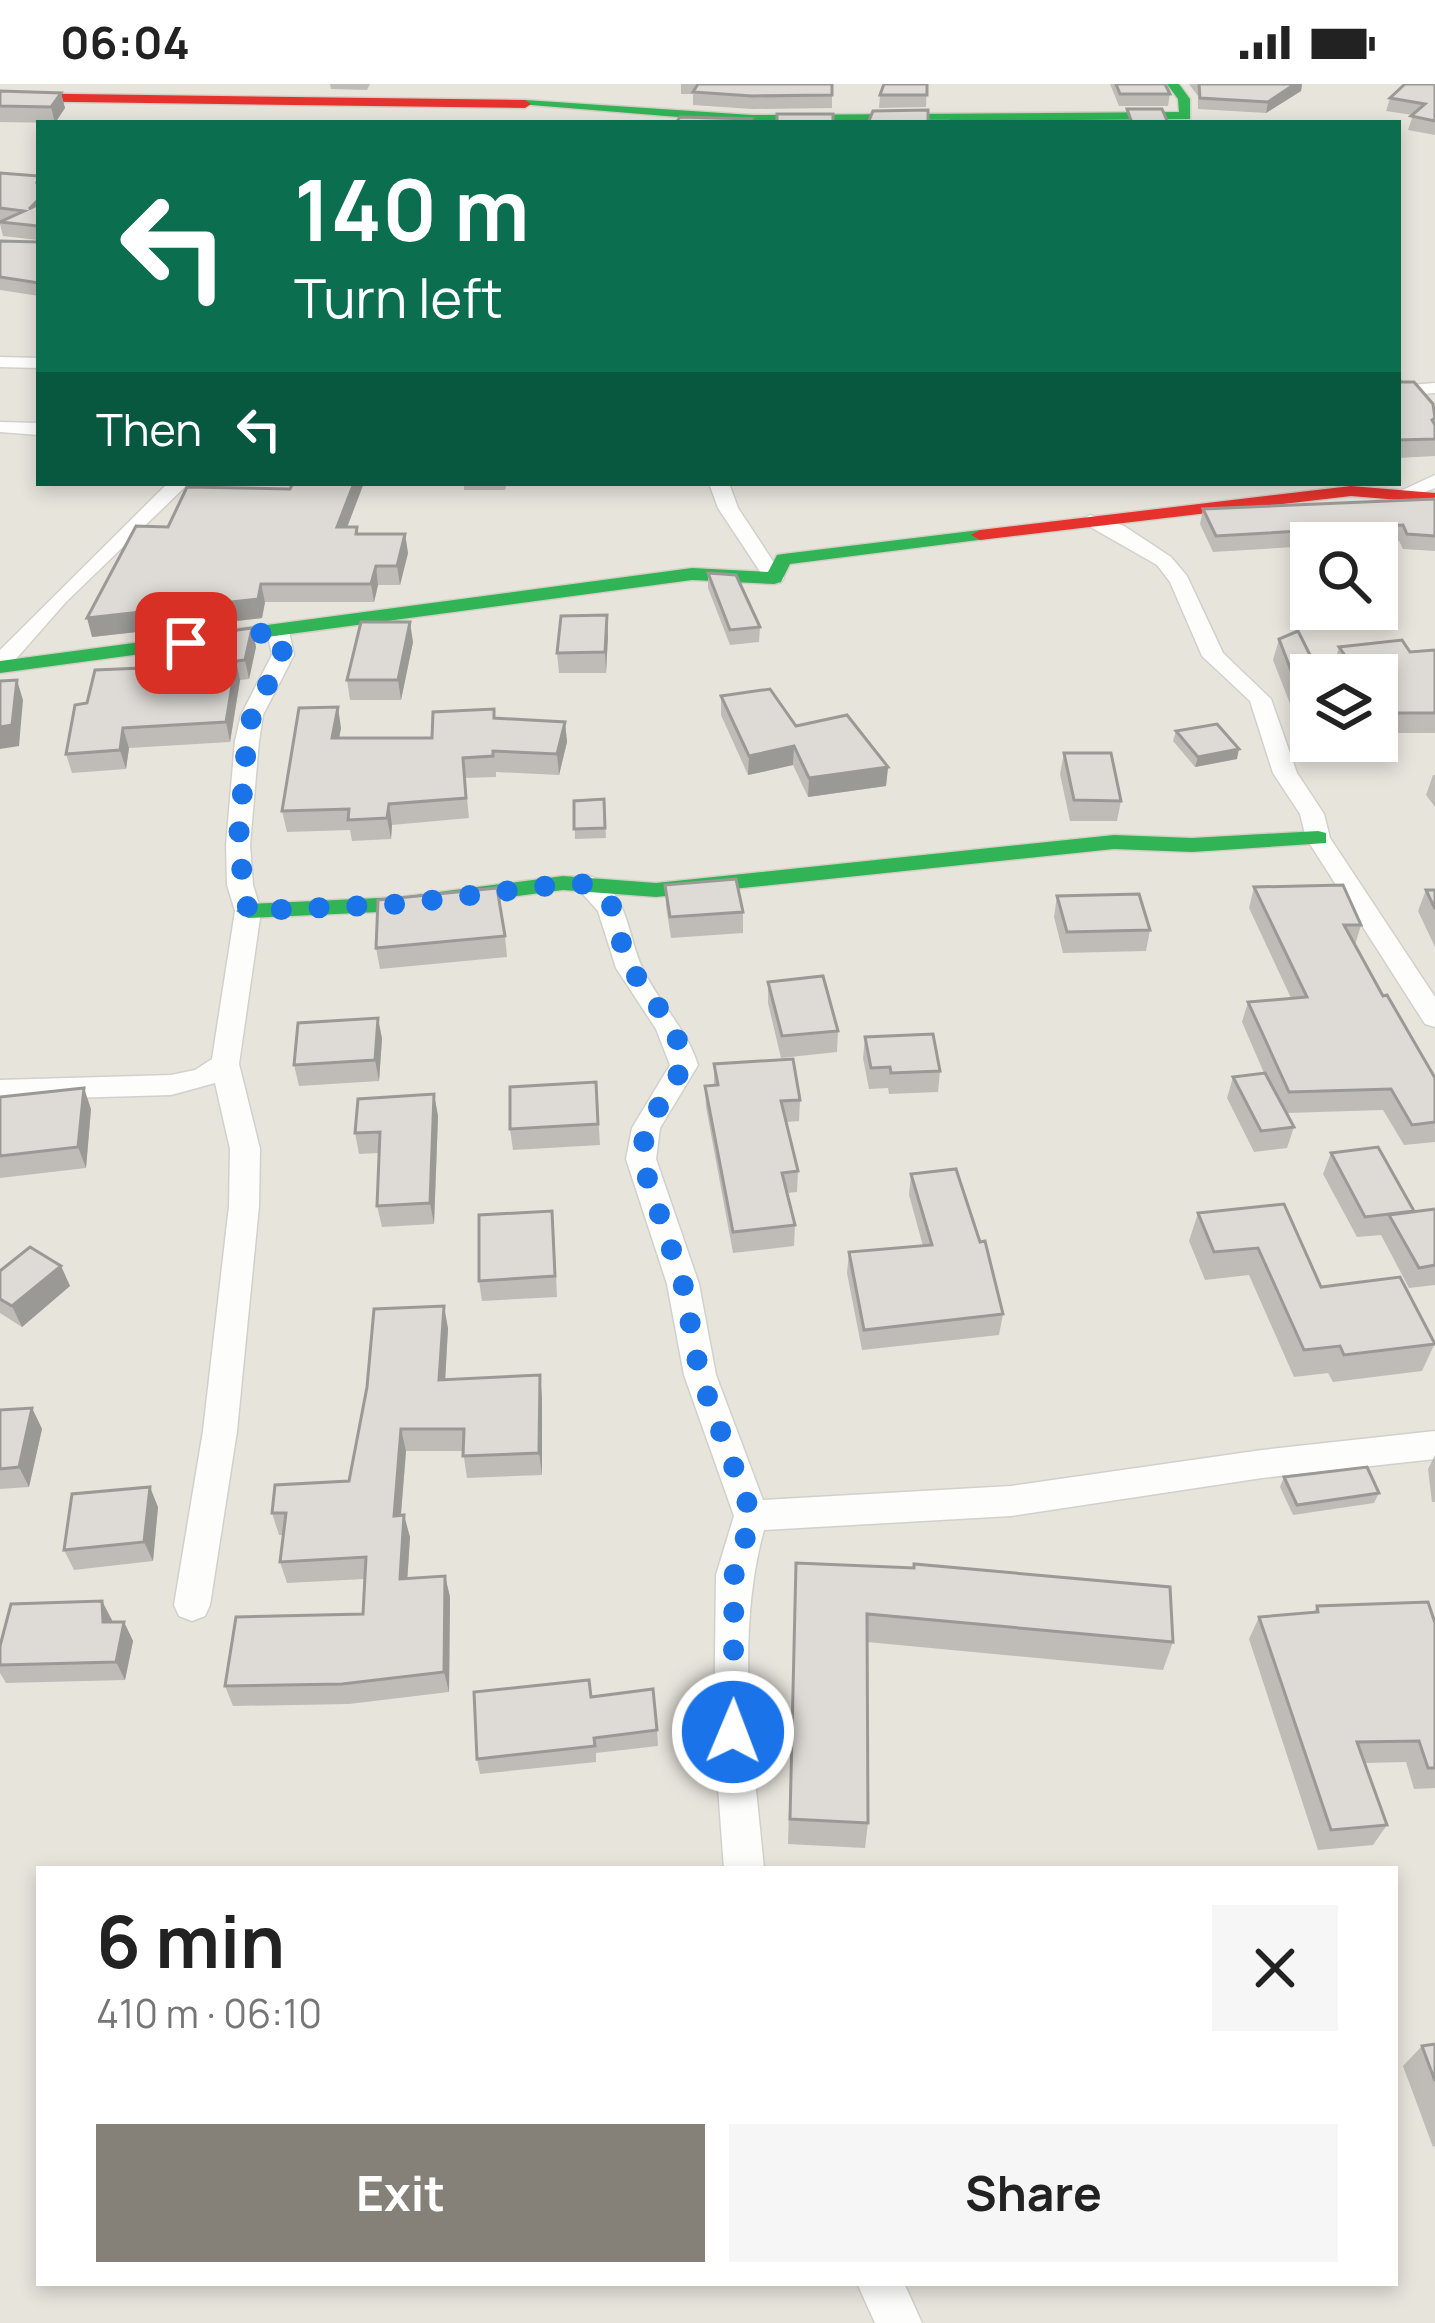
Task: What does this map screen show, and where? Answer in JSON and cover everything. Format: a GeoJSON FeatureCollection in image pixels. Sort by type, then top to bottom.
{"type":"FeatureCollection","features":[{"type":"Feature","properties":{"kind":"street"},"geometry":{"type":"LineString","coordinates":[[891,120],[1186,116],[1184,99],[1173,84]]}},
{"type":"Feature","properties":{"kind":"street"},"geometry":{"type":"LineString","coordinates":[[0,97],[527,104],[784,120]]}},
{"type":"Feature","properties":{"kind":"street"},"geometry":{"type":"LineString","coordinates":[[0,362],[36,363]]}},
{"type":"Feature","properties":{"kind":"street"},"geometry":{"type":"LineString","coordinates":[[1401,391],[1435,388]]}},
{"type":"Feature","properties":{"kind":"street"},"geometry":{"type":"LineString","coordinates":[[0,427],[36,429]]}},
{"type":"Feature","properties":{"kind":"street"},"geometry":{"type":"LineString","coordinates":[[1406,494],[1435,482]]}},
{"type":"Feature","properties":{"kind":"street"},"geometry":{"type":"LineString","coordinates":[[0,665],[59,598],[176,486]]}},
{"type":"Feature","properties":{"kind":"street"},"geometry":{"type":"LineString","coordinates":[[720,486],[728,508],[774,578]]}},
{"type":"Feature","properties":{"kind":"street"},"geometry":{"type":"LineString","coordinates":[[774,578],[783,559],[1090,521],[1351,491],[1435,498]]}},
{"type":"Feature","properties":{"kind":"street"},"geometry":{"type":"LineString","coordinates":[[1090,521],[1117,530],[1165,560],[1180,580],[1213,656],[1260,699],[1285,773],[1312,814],[1318,838],[1435,1018]]}},
{"type":"Feature","properties":{"kind":"street"},"geometry":{"type":"LineString","coordinates":[[0,665],[692,574],[774,578]]}},
{"type":"Feature","properties":{"kind":"street"},"geometry":{"type":"LineString","coordinates":[[192,1605],[220,1431],[244,1206],[245,1149],[225,1064],[248,911],[238,844],[247,740],[252,715],[283,655],[278,631]]}},
{"type":"Feature","properties":{"kind":"street"},"geometry":{"type":"LineString","coordinates":[[248,911],[401,904],[586,884],[656,890],[1114,842],[1318,838]]}},
{"type":"Feature","properties":{"kind":"street"},"geometry":{"type":"LineString","coordinates":[[586,884],[611,904],[627,963],[675,1031],[684,1065],[646,1128],[641,1159],[683,1284],[700,1376],[752,1516],[734,1575],[733,1732],[744,1866]]}},
{"type":"Feature","properties":{"kind":"street"},"geometry":{"type":"LineString","coordinates":[[0,1090],[171,1084],[202,1078],[225,1064]]}},
{"type":"Feature","properties":{"kind":"street"},"geometry":{"type":"LineString","coordinates":[[752,1516],[1011,1501],[1262,1464],[1435,1445]]}},
{"type":"Feature","properties":{"kind":"street"},"geometry":{"type":"LineString","coordinates":[[881,2286],[898,2323]]}},
{"type":"Feature","properties":{"kind":"shaded area"},"geometry":{"type":"Polygon","coordinates":[[[0,84],[1435,84],[1435,2323],[0,2323],[0,84]]]}},
{"type":"Feature","properties":{"kind":"building"},"geometry":{"type":"Polygon","coordinates":[[[698,84],[832,84],[832,95],[693,92],[698,84]]]}},
{"type":"Feature","properties":{"kind":"building"},"geometry":{"type":"Polygon","coordinates":[[[884,84],[927,84],[927,95],[880,95],[884,84]]]}},
{"type":"Feature","properties":{"kind":"building"},"geometry":{"type":"Polygon","coordinates":[[[1116,84],[1165,84],[1170,94],[1120,94],[1116,84]]]}},
{"type":"Feature","properties":{"kind":"building"},"geometry":{"type":"Polygon","coordinates":[[[1199,84],[1295,84],[1268,102],[1200,98],[1199,84]]]}},
{"type":"Feature","properties":{"kind":"building"},"geometry":{"type":"Polygon","coordinates":[[[1405,84],[1435,84],[1435,121],[1411,116],[1425,104],[1390,98],[1405,84]]]}},
{"type":"Feature","properties":{"kind":"building"},"geometry":{"type":"Polygon","coordinates":[[[0,91],[61,93],[51,107],[0,106],[0,91]]]}},
{"type":"Feature","properties":{"kind":"building"},"geometry":{"type":"Polygon","coordinates":[[[1127,109],[1162,109],[1167,120],[1131,120],[1127,109]]]}},
{"type":"Feature","properties":{"kind":"building"},"geometry":{"type":"Polygon","coordinates":[[[928,110],[928,120],[869,120],[873,111],[928,110]]]}},
{"type":"Feature","properties":{"kind":"building"},"geometry":{"type":"Polygon","coordinates":[[[777,114],[833,114],[833,120],[777,120],[777,114]]]}},
{"type":"Feature","properties":{"kind":"building"},"geometry":{"type":"Polygon","coordinates":[[[680,117],[751,119],[750,120],[678,120],[680,117]]]}},
{"type":"Feature","properties":{"kind":"building"},"geometry":{"type":"Polygon","coordinates":[[[0,173],[36,176],[36,202],[29,209],[36,206],[36,226],[0,222],[24,211],[0,208],[0,173]]]}},
{"type":"Feature","properties":{"kind":"building"},"geometry":{"type":"Polygon","coordinates":[[[0,241],[36,242],[36,283],[0,277],[0,241]]]}},
{"type":"Feature","properties":{"kind":"building"},"geometry":{"type":"Polygon","coordinates":[[[1401,382],[1414,382],[1433,404],[1435,439],[1401,440],[1401,382]]]}},
{"type":"Feature","properties":{"kind":"building"},"geometry":{"type":"Polygon","coordinates":[[[353,486],[337,527],[357,527],[356,534],[405,534],[397,566],[376,566],[371,584],[261,584],[258,599],[87,618],[136,526],[168,527],[187,487],[353,486]]]}},
{"type":"Feature","properties":{"kind":"building"},"geometry":{"type":"Polygon","coordinates":[[[1435,499],[1435,536],[1407,534],[1398,522],[1290,522],[1290,532],[1216,536],[1203,509],[1435,499]]]}},
{"type":"Feature","properties":{"kind":"building"},"geometry":{"type":"Polygon","coordinates":[[[708,573],[736,575],[760,627],[730,630],[708,573]]]}},
{"type":"Feature","properties":{"kind":"building"},"geometry":{"type":"Polygon","coordinates":[[[607,615],[605,652],[557,653],[561,616],[607,615]]]}},
{"type":"Feature","properties":{"kind":"building"},"geometry":{"type":"Polygon","coordinates":[[[361,622],[410,622],[398,680],[347,680],[361,622]]]}},
{"type":"Feature","properties":{"kind":"building"},"geometry":{"type":"Polygon","coordinates":[[[252,628],[245,660],[236,661],[226,722],[123,728],[120,750],[66,754],[75,705],[87,703],[95,670],[166,667],[171,639],[252,628]]]}},
{"type":"Feature","properties":{"kind":"building"},"geometry":{"type":"Polygon","coordinates":[[[1298,631],[1310,654],[1290,654],[1290,668],[1279,639],[1298,631]]]}},
{"type":"Feature","properties":{"kind":"building"},"geometry":{"type":"Polygon","coordinates":[[[1402,640],[1410,652],[1435,650],[1435,713],[1398,713],[1398,654],[1344,654],[1339,647],[1402,640]]]}},
{"type":"Feature","properties":{"kind":"building"},"geometry":{"type":"Polygon","coordinates":[[[17,680],[12,725],[0,727],[0,681],[17,680]]]}},
{"type":"Feature","properties":{"kind":"building"},"geometry":{"type":"Polygon","coordinates":[[[770,689],[796,726],[847,715],[888,767],[809,778],[794,746],[749,756],[721,696],[770,689]]]}},
{"type":"Feature","properties":{"kind":"building"},"geometry":{"type":"Polygon","coordinates":[[[338,707],[332,738],[432,738],[433,712],[494,709],[494,718],[565,722],[557,754],[493,751],[493,756],[463,758],[466,798],[389,804],[387,818],[348,820],[349,809],[282,811],[299,708],[338,707]]]}},
{"type":"Feature","properties":{"kind":"building"},"geometry":{"type":"Polygon","coordinates":[[[1217,724],[1239,749],[1198,757],[1176,731],[1217,724]]]}},
{"type":"Feature","properties":{"kind":"building"},"geometry":{"type":"Polygon","coordinates":[[[1064,753],[1111,753],[1121,801],[1074,800],[1064,753]]]}},
{"type":"Feature","properties":{"kind":"building"},"geometry":{"type":"Polygon","coordinates":[[[604,799],[605,828],[574,829],[574,801],[604,799]]]}},
{"type":"Feature","properties":{"kind":"building"},"geometry":{"type":"Polygon","coordinates":[[[736,879],[743,912],[670,917],[665,885],[736,879]]]}},
{"type":"Feature","properties":{"kind":"building"},"geometry":{"type":"Polygon","coordinates":[[[1343,885],[1361,925],[1344,925],[1435,1078],[1435,1122],[1412,1125],[1391,1089],[1289,1092],[1248,1002],[1307,997],[1254,887],[1343,885]]]}},
{"type":"Feature","properties":{"kind":"building"},"geometry":{"type":"Polygon","coordinates":[[[497,888],[505,936],[376,948],[378,900],[497,888]]]}},
{"type":"Feature","properties":{"kind":"building"},"geometry":{"type":"Polygon","coordinates":[[[1139,894],[1150,930],[1067,932],[1057,896],[1139,894]]]}},
{"type":"Feature","properties":{"kind":"building"},"geometry":{"type":"Polygon","coordinates":[[[823,976],[838,1031],[782,1036],[768,982],[823,976]]]}},
{"type":"Feature","properties":{"kind":"building"},"geometry":{"type":"Polygon","coordinates":[[[378,1018],[375,1060],[294,1065],[298,1023],[378,1018]]]}},
{"type":"Feature","properties":{"kind":"building"},"geometry":{"type":"Polygon","coordinates":[[[933,1034],[940,1071],[891,1073],[890,1067],[871,1068],[865,1037],[933,1034]]]}},
{"type":"Feature","properties":{"kind":"building"},"geometry":{"type":"Polygon","coordinates":[[[793,1059],[800,1100],[781,1101],[798,1171],[782,1173],[795,1225],[733,1232],[705,1086],[718,1085],[714,1064],[793,1059]]]}},
{"type":"Feature","properties":{"kind":"building"},"geometry":{"type":"Polygon","coordinates":[[[1265,1073],[1294,1127],[1261,1131],[1233,1077],[1265,1073]]]}},
{"type":"Feature","properties":{"kind":"building"},"geometry":{"type":"Polygon","coordinates":[[[596,1082],[598,1124],[510,1129],[510,1087],[596,1082]]]}},
{"type":"Feature","properties":{"kind":"building"},"geometry":{"type":"Polygon","coordinates":[[[84,1088],[78,1147],[0,1156],[0,1097],[84,1088]]]}},
{"type":"Feature","properties":{"kind":"building"},"geometry":{"type":"Polygon","coordinates":[[[434,1094],[430,1203],[377,1206],[380,1132],[355,1133],[358,1099],[434,1094]]]}},
{"type":"Feature","properties":{"kind":"building"},"geometry":{"type":"Polygon","coordinates":[[[1378,1147],[1414,1211],[1365,1217],[1331,1153],[1378,1147]]]}},
{"type":"Feature","properties":{"kind":"building"},"geometry":{"type":"Polygon","coordinates":[[[956,1169],[980,1242],[985,1241],[1003,1314],[864,1330],[849,1252],[932,1245],[911,1174],[956,1169]]]}},
{"type":"Feature","properties":{"kind":"building"},"geometry":{"type":"Polygon","coordinates":[[[1284,1204],[1321,1287],[1400,1277],[1435,1344],[1344,1355],[1340,1346],[1304,1350],[1258,1248],[1214,1252],[1198,1213],[1284,1204]]]}},
{"type":"Feature","properties":{"kind":"building"},"geometry":{"type":"Polygon","coordinates":[[[1435,1209],[1435,1265],[1419,1268],[1389,1215],[1435,1209]]]}},
{"type":"Feature","properties":{"kind":"building"},"geometry":{"type":"Polygon","coordinates":[[[552,1211],[555,1276],[479,1281],[479,1215],[552,1211]]]}},
{"type":"Feature","properties":{"kind":"building"},"geometry":{"type":"Polygon","coordinates":[[[30,1247],[61,1266],[12,1306],[0,1299],[0,1271],[30,1247]]]}},
{"type":"Feature","properties":{"kind":"building"},"geometry":{"type":"Polygon","coordinates":[[[444,1306],[439,1380],[540,1375],[539,1453],[463,1456],[464,1429],[401,1429],[394,1516],[404,1515],[400,1579],[445,1576],[444,1672],[342,1684],[225,1686],[236,1617],[363,1614],[366,1557],[280,1562],[286,1513],[272,1513],[275,1485],[349,1481],[367,1387],[374,1309],[444,1306]]]}},
{"type":"Feature","properties":{"kind":"building"},"geometry":{"type":"Polygon","coordinates":[[[32,1408],[19,1467],[0,1469],[0,1410],[32,1408]]]}},
{"type":"Feature","properties":{"kind":"building"},"geometry":{"type":"Polygon","coordinates":[[[1367,1467],[1379,1493],[1297,1505],[1284,1477],[1367,1467]]]}},
{"type":"Feature","properties":{"kind":"building"},"geometry":{"type":"Polygon","coordinates":[[[150,1487],[144,1542],[64,1550],[72,1494],[150,1487]]]}},
{"type":"Feature","properties":{"kind":"building"},"geometry":{"type":"Polygon","coordinates":[[[796,1563],[914,1568],[914,1564],[1170,1587],[1173,1642],[867,1614],[868,1823],[790,1819],[796,1563]]]}},
{"type":"Feature","properties":{"kind":"building"},"geometry":{"type":"Polygon","coordinates":[[[102,1601],[103,1622],[124,1622],[116,1662],[0,1665],[11,1604],[102,1601]]]}},
{"type":"Feature","properties":{"kind":"building"},"geometry":{"type":"Polygon","coordinates":[[[1428,1602],[1435,1623],[1435,1768],[1428,1768],[1419,1741],[1357,1742],[1387,1825],[1331,1830],[1259,1617],[1318,1612],[1317,1606],[1428,1602]]]}},
{"type":"Feature","properties":{"kind":"building"},"geometry":{"type":"Polygon","coordinates":[[[589,1680],[591,1697],[653,1689],[657,1730],[594,1738],[595,1746],[477,1759],[474,1692],[589,1680]]]}},
{"type":"Feature","properties":{"kind":"building"},"geometry":{"type":"Polygon","coordinates":[[[1435,2044],[1435,2081],[1422,2046],[1435,2044]]]}},
{"type":"Feature","properties":{"kind":"traffic: fast"},"geometry":{"type":"LineString","coordinates":[[525,104],[752,119],[1186,116],[1184,99],[1173,84]]}},
{"type":"Feature","properties":{"kind":"traffic: fast"},"geometry":{"type":"LineString","coordinates":[[0,667],[692,574],[774,578],[783,559],[980,535]]}},
{"type":"Feature","properties":{"kind":"traffic: fast"},"geometry":{"type":"LineString","coordinates":[[248,911],[401,904],[563,883],[656,890],[1114,842],[1192,845],[1318,838]]}},
{"type":"Feature","properties":{"kind":"traffic: jam"},"geometry":{"type":"LineString","coordinates":[[0,97],[525,104]]}},
{"type":"Feature","properties":{"kind":"traffic: jam"},"geometry":{"type":"LineString","coordinates":[[980,535],[1351,491],[1435,498]]}},
{"type":"Feature","properties":{"kind":"route"},"geometry":{"type":"LineString","coordinates":[[186,643],[278,631],[283,655],[252,715],[247,740],[238,844],[240,885],[248,911],[401,904],[586,884],[611,904],[627,963],[675,1031],[684,1065],[646,1128],[641,1159],[683,1284],[700,1376],[752,1516],[734,1575],[733,1732]]}}]}
